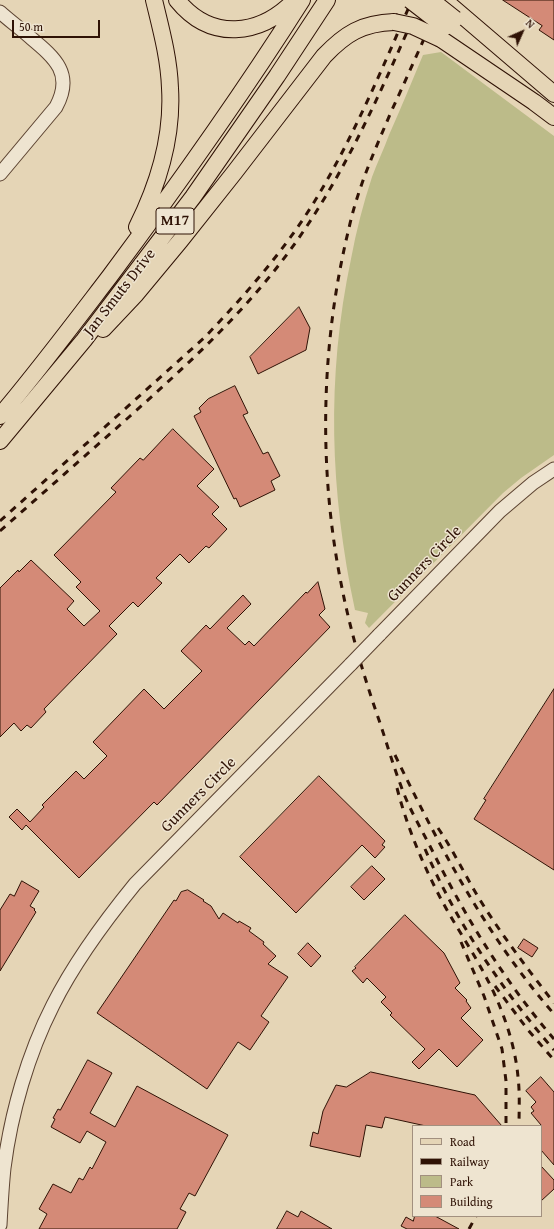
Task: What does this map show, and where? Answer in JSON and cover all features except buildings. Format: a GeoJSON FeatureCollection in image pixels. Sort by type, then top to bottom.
{"type":"FeatureCollection","features":[{"type":"Feature","properties":{"kind":"main road"},"geometry":{"type":"LineString","coordinates":[[120,262],[151,197],[161,167],[168,137],[170,120],[170,87],[165,50],[154,0]]}},
{"type":"Feature","properties":{"kind":"main road"},"geometry":{"type":"LineString","coordinates":[[177,0],[189,13],[206,24],[223,29],[235,30],[245,29],[267,21],[284,11],[295,0]]}},
{"type":"Feature","properties":{"kind":"main road","name":"Jan Smuts Drive"},"geometry":{"type":"LineString","coordinates":[[0,416],[37,372],[172,192],[251,79],[302,0]]}},
{"type":"Feature","properties":{"kind":"main road","name":"Jan Smuts Drive"},"geometry":{"type":"LineString","coordinates":[[0,441],[97,323],[193,197],[277,76],[327,0]]}},
{"type":"Feature","properties":{"kind":"main road"},"geometry":{"type":"LineString","coordinates":[[410,0],[447,19],[548,89]]}},
{"type":"Feature","properties":{"kind":"main road"},"geometry":{"type":"LineString","coordinates":[[431,0],[447,19],[534,102],[554,117]]}},
{"type":"Feature","properties":{"kind":"main road"},"geometry":{"type":"LineString","coordinates":[[52,379],[120,312],[150,278],[234,173],[313,68],[332,47],[346,35],[375,24],[394,22],[413,26],[447,19]]}},
{"type":"Feature","properties":{"kind":"street"},"geometry":{"type":"LineString","coordinates":[[0,12],[49,53],[58,63],[62,76],[63,88],[56,107],[0,174]]}},
{"type":"Feature","properties":{"kind":"street","name":"Gunners Circle"},"geometry":{"type":"LineString","coordinates":[[0,1225],[4,1168],[14,1114],[22,1085],[47,1018],[70,975],[110,914],[135,884],[500,511],[533,483],[554,469]]}},
{"type":"Feature","properties":{"kind":"green space"},"geometry":{"type":"Polygon","coordinates":[[[441,52],[554,136],[554,455],[521,478],[503,493],[369,628],[365,623],[368,613],[355,610],[340,522],[336,478],[334,434],[335,391],[343,303],[357,228],[374,172],[423,55],[441,52]]]}},
{"type":"Feature","properties":{"kind":"railway"},"geometry":{"type":"LineString","coordinates":[[0,521],[204,338],[250,288],[278,254],[316,199],[343,151],[412,0]]}},
{"type":"Feature","properties":{"kind":"railway"},"geometry":{"type":"LineString","coordinates":[[0,531],[171,379],[233,319],[270,276],[309,224],[345,162],[362,130],[421,0]]}},
{"type":"Feature","properties":{"kind":"railway"},"geometry":{"type":"LineString","coordinates":[[441,0],[373,155],[357,198],[349,228],[340,271],[328,360],[326,450],[329,495],[341,583],[349,618],[368,688],[404,795],[446,877],[473,925],[519,995],[554,1039]]}},
{"type":"Feature","properties":{"kind":"railway"},"geometry":{"type":"LineString","coordinates":[[395,755],[429,823],[466,890],[507,954],[554,1014]]}},
{"type":"Feature","properties":{"kind":"railway"},"geometry":{"type":"LineString","coordinates":[[397,788],[416,846],[428,874],[487,979],[503,1015],[516,1059],[519,1090],[519,1125]]}},
{"type":"Feature","properties":{"kind":"railway"},"geometry":{"type":"LineString","coordinates":[[438,828],[495,923],[554,1003]]}},
{"type":"Feature","properties":{"kind":"railway"},"geometry":{"type":"LineString","coordinates":[[425,849],[451,903],[482,954],[516,1004],[554,1050]]}},
{"type":"Feature","properties":{"kind":"railway"},"geometry":{"type":"LineString","coordinates":[[461,942],[484,996],[502,1049],[506,1081],[506,1125]]}},
{"type":"Feature","properties":{"kind":"railway"},"geometry":{"type":"LineString","coordinates":[[495,986],[528,1030],[554,1060]]}},
{"type":"Feature","properties":{"kind":"railway"},"geometry":{"type":"LineString","coordinates":[[469,1229],[475,1217]]}}]}
